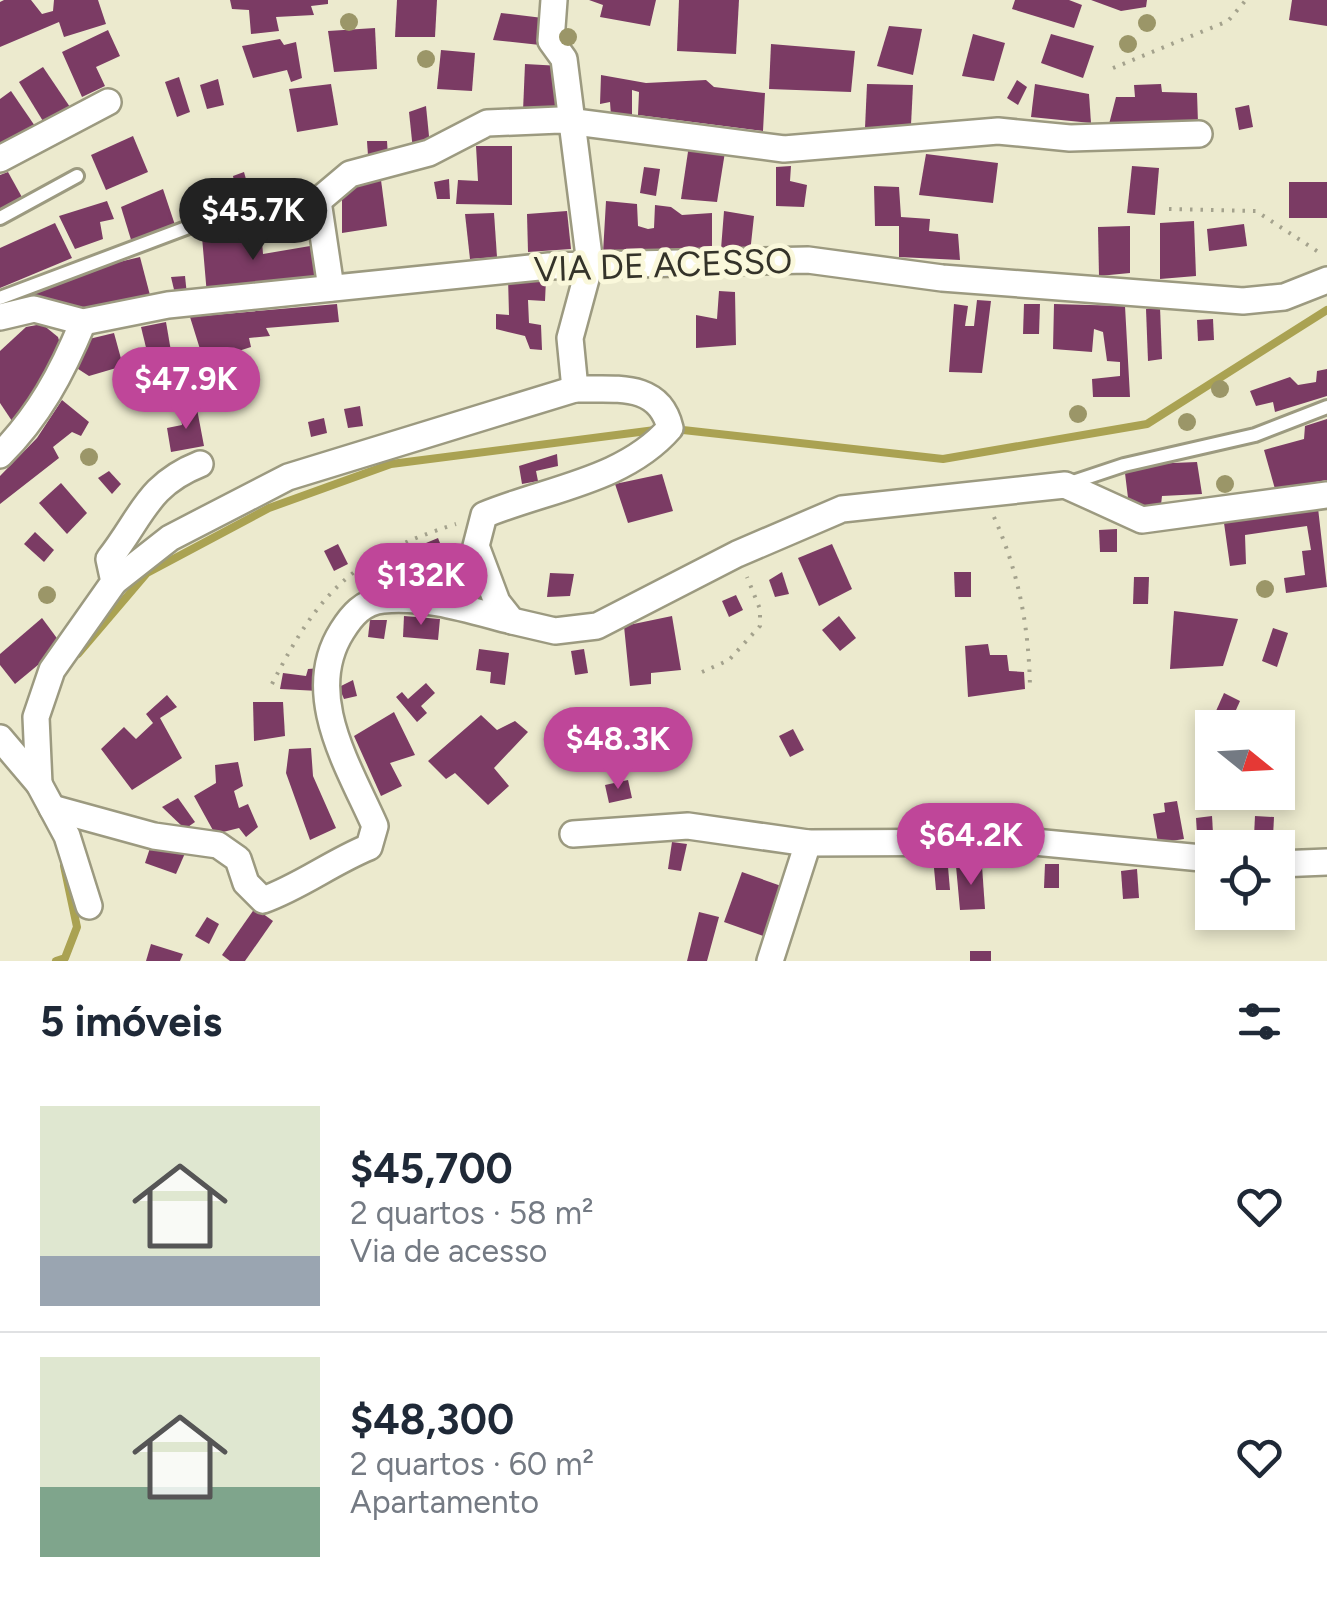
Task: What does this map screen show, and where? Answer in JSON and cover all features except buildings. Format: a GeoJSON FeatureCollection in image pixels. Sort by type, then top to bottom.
{"type":"FeatureCollection","features":[{"type":"Feature","properties":{"kind":"street"},"geometry":{"type":"LineString","coordinates":[[554,0],[551,41],[564,59],[590,264],[570,338],[575,390]]}},
{"type":"Feature","properties":{"kind":"street"},"geometry":{"type":"LineString","coordinates":[[0,159],[108,102]]}},
{"type":"Feature","properties":{"kind":"street"},"geometry":{"type":"LineString","coordinates":[[202,222],[283,212],[318,201],[350,174],[429,152],[487,122],[573,122],[784,148],[998,131],[1070,138],[1199,134]]}},
{"type":"Feature","properties":{"kind":"street"},"geometry":{"type":"LineString","coordinates":[[318,201],[331,288]]}},
{"type":"Feature","properties":{"kind":"street","name":"VIA DE ACESSO"},"geometry":{"type":"LineString","coordinates":[[3,315],[34,310],[83,322],[168,305],[590,264],[808,260],[942,278],[1243,302],[1284,297],[1327,280]]}},
{"type":"Feature","properties":{"kind":"street"},"geometry":{"type":"LineString","coordinates":[[0,456],[31,424],[65,365],[83,322]]}},
{"type":"Feature","properties":{"kind":"street"},"geometry":{"type":"LineString","coordinates":[[39,784],[36,717],[52,670],[114,582],[170,538],[288,477],[575,390],[643,390],[666,410],[670,428],[650,451],[605,474],[484,515],[476,546],[497,602],[512,621]]}},
{"type":"Feature","properties":{"kind":"street"},"geometry":{"type":"LineString","coordinates":[[114,582],[110,559],[151,496],[171,475],[200,464]]}},
{"type":"Feature","properties":{"kind":"street"},"geometry":{"type":"LineString","coordinates":[[52,808],[154,836],[218,845],[238,859],[246,882],[264,900],[281,894],[334,861],[369,847],[376,826],[326,708],[327,664],[354,612],[378,600],[429,600],[555,631],[598,626],[737,554],[842,509],[1065,485],[1142,520],[1327,494]]}},
{"type":"Feature","properties":{"kind":"street"},"geometry":{"type":"LineString","coordinates":[[0,738],[39,784],[67,836],[89,906]]}},
{"type":"Feature","properties":{"kind":"street"},"geometry":{"type":"LineString","coordinates":[[573,834],[688,826],[808,842],[1034,842],[1195,857]]}},
{"type":"Feature","properties":{"kind":"street"},"geometry":{"type":"LineString","coordinates":[[770,961],[808,842]]}},
{"type":"Feature","properties":{"kind":"street"},"geometry":{"type":"LineString","coordinates":[[1295,863],[1327,862]]}},
{"type":"Feature","properties":{"kind":"lane"},"geometry":{"type":"LineString","coordinates":[[0,218],[77,176]]}},
{"type":"Feature","properties":{"kind":"lane"},"geometry":{"type":"LineString","coordinates":[[3,315],[202,222]]}},
{"type":"Feature","properties":{"kind":"lane"},"geometry":{"type":"LineString","coordinates":[[1065,485],[1124,465],[1255,435],[1327,407]]}},
{"type":"Feature","properties":{"kind":"path"},"geometry":{"type":"LineString","coordinates":[[1112,68],[1228,21],[1246,0]]}},
{"type":"Feature","properties":{"kind":"path"},"geometry":{"type":"LineString","coordinates":[[1169,209],[1256,211],[1327,258]]}},
{"type":"Feature","properties":{"kind":"path"},"geometry":{"type":"LineString","coordinates":[[984,494],[1010,554],[1029,633],[1030,688]]}},
{"type":"Feature","properties":{"kind":"path"},"geometry":{"type":"LineString","coordinates":[[702,672],[728,660],[760,626],[760,609],[737,554]]}},
{"type":"Feature","properties":{"kind":"waterway"},"geometry":{"type":"LineString","coordinates":[[674,429],[943,459],[1147,424],[1327,310]]}},
{"type":"Feature","properties":{"kind":"waterway"},"geometry":{"type":"LineString","coordinates":[[78,654],[147,573],[269,508],[391,464],[655,430]]}},
{"type":"Feature","properties":{"kind":"waterway"},"geometry":{"type":"LineString","coordinates":[[56,961],[65,958],[77,927],[64,866]]}}]}
